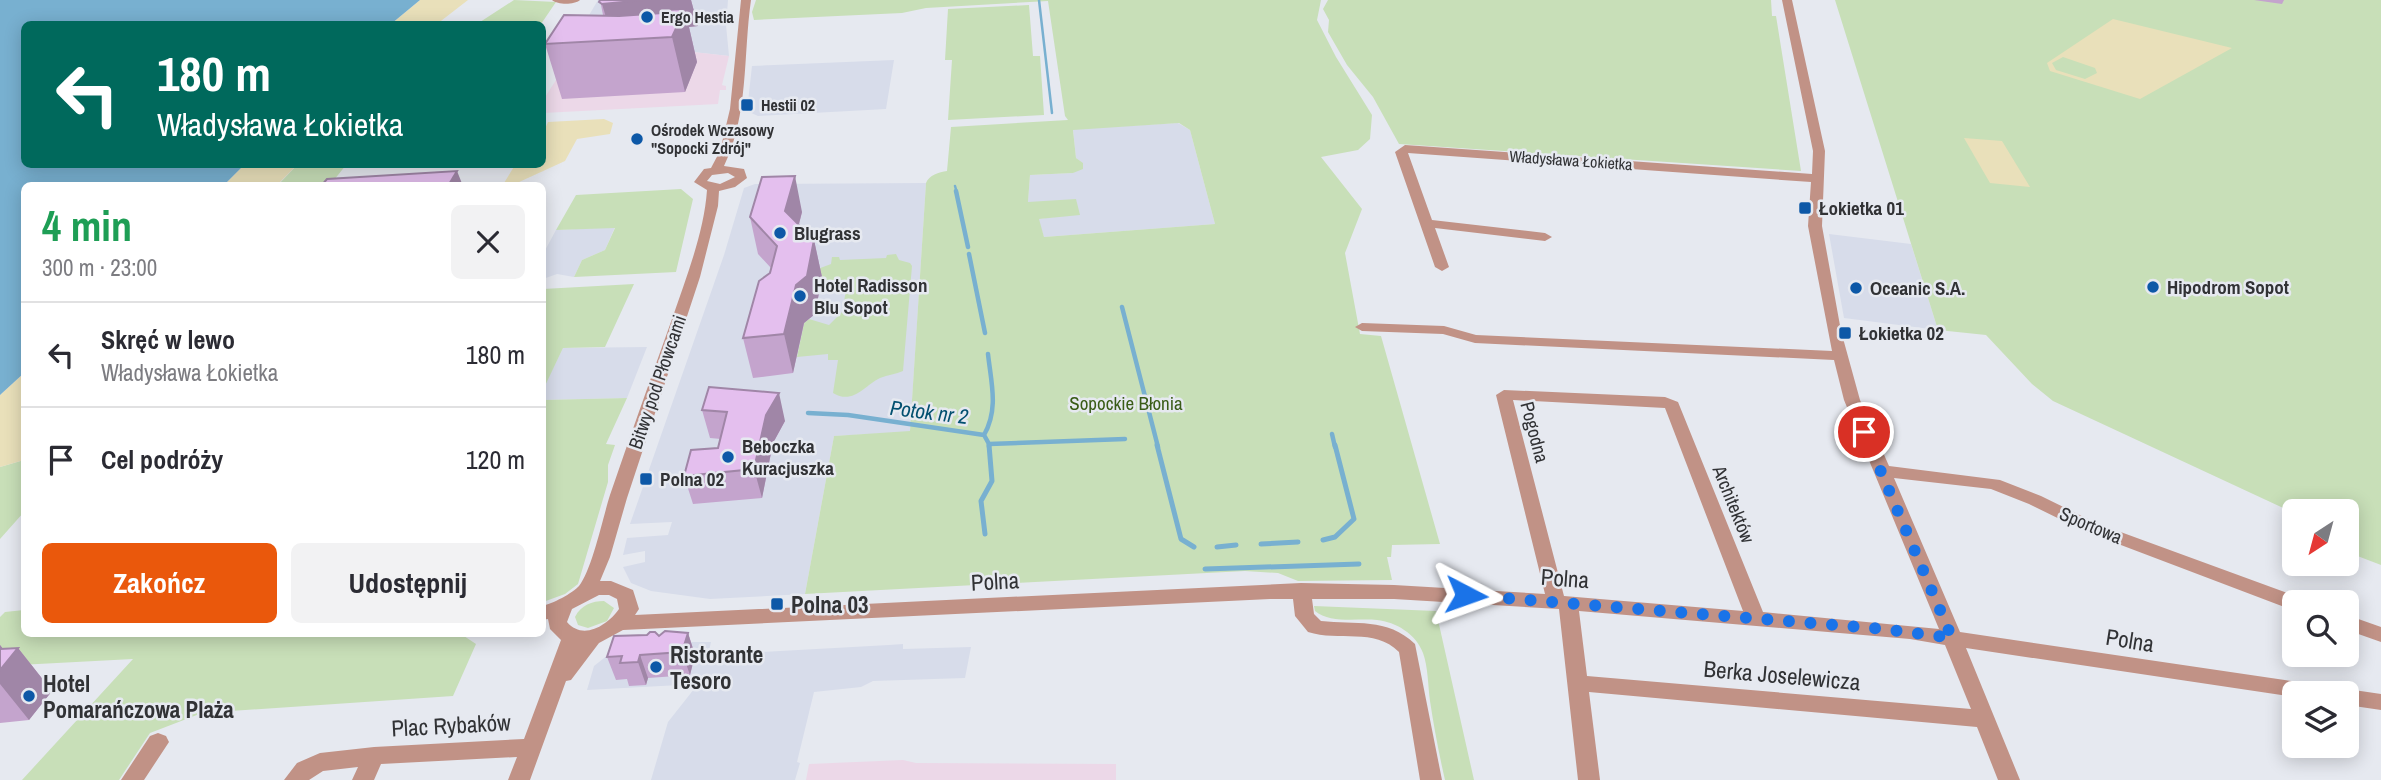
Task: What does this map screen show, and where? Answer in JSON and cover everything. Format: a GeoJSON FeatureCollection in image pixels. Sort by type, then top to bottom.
{"type":"FeatureCollection","features":[{"type":"Feature","properties":{"kind":"street"},"geometry":{"type":"LineString","coordinates":[[557,0],[575,0]]}},
{"type":"Feature","properties":{"kind":"street","name":"Bitwy pod Płowcami"},"geometry":{"type":"LineString","coordinates":[[722,169],[740,80],[746,0]]}},
{"type":"Feature","properties":{"kind":"street"},"geometry":{"type":"LineString","coordinates":[[1787,0],[1819,150],[1815,226],[1840,356],[1852,400],[2009,780]]}},
{"type":"Feature","properties":{"kind":"street","name":"Władysława Łokietka"},"geometry":{"type":"LineString","coordinates":[[1442,267],[1401,152],[1405,149],[1790,175],[1818,180]]}},
{"type":"Feature","properties":{"kind":"street","name":"Bitwy pod Płowcami"},"geometry":{"type":"LineString","coordinates":[[722,169],[740,172],[742,176],[719,187],[701,184],[700,179],[722,169]]}},
{"type":"Feature","properties":{"kind":"street","name":"Bitwy pod Płowcami"},"geometry":{"type":"LineString","coordinates":[[586,592],[601,557],[618,498],[693,277],[719,187]]}},
{"type":"Feature","properties":{"kind":"street"},"geometry":{"type":"LineString","coordinates":[[1426,223],[1545,237]]}},
{"type":"Feature","properties":{"kind":"street"},"geometry":{"type":"LineString","coordinates":[[1362,327],[1444,330],[1475,340],[1801,352],[1840,356]]}},
{"type":"Feature","properties":{"kind":"street","name":"Pogodna"},"geometry":{"type":"LineString","coordinates":[[1562,602],[1504,395],[1665,402],[1672,405]]}},
{"type":"Feature","properties":{"kind":"street","name":"Architektów"},"geometry":{"type":"LineString","coordinates":[[1672,405],[1756,618]]}},
{"type":"Feature","properties":{"kind":"street","name":"Sportowa"},"geometry":{"type":"LineString","coordinates":[[1881,471],[1985,482],[2008,488],[2090,527],[2282,599]]}},
{"type":"Feature","properties":{"kind":"street"},"geometry":{"type":"LineString","coordinates":[[601,557],[611,588]]}},
{"type":"Feature","properties":{"kind":"street"},"geometry":{"type":"LineString","coordinates":[[519,780],[554,687],[561,625],[586,592],[611,588],[626,595],[625,616],[607,632],[561,625]]}},
{"type":"Feature","properties":{"kind":"street"},"geometry":{"type":"LineString","coordinates":[[1301,590],[1305,616],[1315,627],[1381,630],[1400,640],[1408,649],[1431,780]]}},
{"type":"Feature","properties":{"kind":"street","name":"Polna"},"geometry":{"type":"LineString","coordinates":[[625,616],[677,619],[756,618],[1301,590],[1444,594],[1756,618],[1952,638],[2282,688]]}},
{"type":"Feature","properties":{"kind":"street"},"geometry":{"type":"LineString","coordinates":[[1562,602],[1589,780]]}},
{"type":"Feature","properties":{"kind":"street"},"geometry":{"type":"LineString","coordinates":[[2359,627],[2381,635]]}},
{"type":"Feature","properties":{"kind":"street","name":"Berka Joselewicza"},"geometry":{"type":"LineString","coordinates":[[1576,683],[1984,719]]}},
{"type":"Feature","properties":{"kind":"street"},"geometry":{"type":"LineString","coordinates":[[2359,699],[2381,702]]}},
{"type":"Feature","properties":{"kind":"street"},"geometry":{"type":"LineString","coordinates":[[132,780],[158,742]]}},
{"type":"Feature","properties":{"kind":"street","name":"Plac Rybaków"},"geometry":{"type":"LineString","coordinates":[[295,780],[305,769],[320,762],[374,756],[530,747]]}},
{"type":"Feature","properties":{"kind":"street","name":"Plac Rybaków"},"geometry":{"type":"LineString","coordinates":[[363,780],[374,756]]}},
{"type":"Feature","properties":{"kind":"shaded area"},"geometry":{"type":"Polygon","coordinates":[[[598,0],[728,0],[726,25],[729,56],[575,39],[598,0]]]}},
{"type":"Feature","properties":{"kind":"shaded area"},"geometry":{"type":"Polygon","coordinates":[[[649,47],[729,56],[722,85],[726,86],[726,90],[720,90],[718,104],[546,113],[546,96],[575,50],[649,47]]]}},
{"type":"Feature","properties":{"kind":"shaded area"},"geometry":{"type":"Polygon","coordinates":[[[894,60],[886,109],[758,116],[747,111],[752,66],[894,60]]]}},
{"type":"Feature","properties":{"kind":"shaded area"},"geometry":{"type":"Polygon","coordinates":[[[1178,123],[1190,130],[1215,224],[1044,237],[1038,219],[1079,214],[1028,202],[1030,175],[1073,173],[1082,163],[1076,158],[1073,129],[1178,123]]]}},
{"type":"Feature","properties":{"kind":"shaded area"},"geometry":{"type":"Polygon","coordinates":[[[926,183],[910,432],[834,436],[805,594],[710,599],[651,591],[631,583],[623,567],[645,562],[645,551],[623,555],[627,538],[668,535],[672,522],[630,524],[724,255],[744,188],[755,184],[926,183]]]}},
{"type":"Feature","properties":{"kind":"shaded area"},"geometry":{"type":"Polygon","coordinates":[[[615,227],[605,250],[582,260],[574,277],[557,274],[546,278],[546,249],[556,230],[615,227]]]}},
{"type":"Feature","properties":{"kind":"shaded area"},"geometry":{"type":"Polygon","coordinates":[[[1829,234],[1911,244],[1938,330],[1844,318],[1829,234]]]}},
{"type":"Feature","properties":{"kind":"shaded area"},"geometry":{"type":"Polygon","coordinates":[[[647,347],[627,398],[546,400],[546,382],[563,348],[647,347]]]}},
{"type":"Feature","properties":{"kind":"shaded area"},"geometry":{"type":"Polygon","coordinates":[[[660,642],[711,642],[708,655],[903,644],[903,649],[971,647],[965,678],[873,681],[861,687],[814,692],[795,780],[651,780],[668,722],[698,684],[587,690],[594,666],[613,651],[660,642]]]}},
{"type":"Feature","properties":{"kind":"shaded area"},"geometry":{"type":"Polygon","coordinates":[[[903,760],[916,763],[1116,764],[1116,780],[806,780],[809,764],[903,760]]]}},
{"type":"Feature","properties":{"kind":"green space"},"geometry":{"type":"Polygon","coordinates":[[[514,0],[556,2],[543,21],[482,21],[514,0]]]}},
{"type":"Feature","properties":{"kind":"green space","name":"Sopockie Błonia"},"geometry":{"type":"Polygon","coordinates":[[[756,0],[1321,0],[1317,20],[1372,115],[1370,139],[1358,150],[1321,157],[1362,209],[1345,253],[1360,334],[1381,336],[1440,544],[1392,545],[1391,557],[1387,557],[1392,580],[1298,581],[1278,573],[1245,571],[805,594],[834,436],[910,431],[926,183],[932,176],[947,171],[951,127],[1068,120],[1065,116],[1048,1],[926,8],[902,13],[754,20],[752,12],[756,0]],[[1179,123],[1073,130],[1076,158],[1083,163],[1083,169],[1073,173],[1030,175],[1028,202],[1076,199],[1080,215],[1039,219],[1044,237],[1215,224],[1190,130],[1179,123]]]}},
{"type":"Feature","properties":{"kind":"green space"},"geometry":{"type":"Polygon","coordinates":[[[1328,0],[1771,0],[1772,16],[1776,16],[1801,171],[1399,144],[1373,97],[1347,65],[1328,32],[1329,20],[1323,9],[1328,0]]]}},
{"type":"Feature","properties":{"kind":"green space","name":"Hipodrom Sopot"},"geometry":{"type":"Polygon","coordinates":[[[1835,0],[2381,0],[2381,565],[2359,557],[2359,499],[2282,499],[2282,507],[2053,401],[2032,384],[1986,335],[1938,330],[1835,0]]]}},
{"type":"Feature","properties":{"kind":"green space"},"geometry":{"type":"Polygon","coordinates":[[[1029,5],[1033,56],[1040,56],[1044,115],[948,120],[952,60],[945,60],[948,9],[1029,5]]]}},
{"type":"Feature","properties":{"kind":"green space"},"geometry":{"type":"Polygon","coordinates":[[[294,168],[344,168],[332,182],[281,182],[294,168]]]}},
{"type":"Feature","properties":{"kind":"green space"},"geometry":{"type":"Polygon","coordinates":[[[681,189],[693,199],[676,272],[574,277],[582,260],[605,250],[615,228],[556,230],[576,195],[681,189]]]}},
{"type":"Feature","properties":{"kind":"green space"},"geometry":{"type":"Polygon","coordinates":[[[896,254],[899,260],[912,266],[903,371],[880,378],[852,396],[840,396],[833,393],[838,360],[828,360],[828,354],[797,357],[804,323],[809,319],[829,325],[842,312],[847,285],[821,280],[815,270],[831,264],[832,257],[839,257],[840,260],[886,258],[887,255],[896,254]]]}},
{"type":"Feature","properties":{"kind":"green space"},"geometry":{"type":"Polygon","coordinates":[[[634,284],[605,347],[563,348],[546,384],[546,289],[634,284]]]}},
{"type":"Feature","properties":{"kind":"green space"},"geometry":{"type":"Polygon","coordinates":[[[627,398],[606,444],[615,445],[608,465],[608,482],[578,584],[565,594],[546,601],[546,400],[627,398]]]}},
{"type":"Feature","properties":{"kind":"green space"},"geometry":{"type":"Polygon","coordinates":[[[21,461],[21,515],[0,539],[0,467],[21,461]]]}},
{"type":"Feature","properties":{"kind":"green space"},"geometry":{"type":"Polygon","coordinates":[[[604,601],[614,608],[607,621],[588,628],[578,625],[575,617],[580,609],[591,603],[604,601]]]}},
{"type":"Feature","properties":{"kind":"green space"},"geometry":{"type":"Polygon","coordinates":[[[1314,606],[1436,611],[1474,780],[1445,780],[1426,664],[1416,640],[1391,623],[1328,618],[1315,611],[1314,606]]]}},
{"type":"Feature","properties":{"kind":"green space"},"geometry":{"type":"Polygon","coordinates":[[[21,610],[21,637],[466,637],[476,644],[453,696],[202,713],[150,733],[119,780],[22,780],[133,659],[0,666],[0,617],[5,612],[21,610]]]}},
{"type":"Feature","properties":{"kind":"sand"},"geometry":{"type":"Polygon","coordinates":[[[420,0],[468,0],[441,21],[395,21],[420,0]]]}},
{"type":"Feature","properties":{"kind":"sand"},"geometry":{"type":"Polygon","coordinates":[[[2113,19],[2232,48],[2140,99],[2050,71],[2047,63],[2113,19]],[[2063,57],[2052,63],[2056,70],[2085,79],[2097,73],[2095,68],[2063,57]]]}},
{"type":"Feature","properties":{"kind":"sand"},"geometry":{"type":"Polygon","coordinates":[[[604,119],[613,123],[610,134],[577,139],[565,161],[519,182],[505,182],[513,168],[546,168],[548,122],[604,119]]]}},
{"type":"Feature","properties":{"kind":"sand"},"geometry":{"type":"Polygon","coordinates":[[[1964,138],[2002,141],[2030,187],[1990,183],[1964,138]]]}},
{"type":"Feature","properties":{"kind":"sand"},"geometry":{"type":"Polygon","coordinates":[[[241,168],[294,168],[280,182],[227,182],[241,168]]]}},
{"type":"Feature","properties":{"kind":"sand"},"geometry":{"type":"Polygon","coordinates":[[[21,376],[21,461],[0,467],[0,395],[21,376]]]}},
{"type":"Feature","properties":{"kind":"water"},"geometry":{"type":"Polygon","coordinates":[[[0,0],[420,0],[395,21],[21,21],[21,168],[241,168],[227,182],[21,182],[21,376],[0,395],[0,0]]]}},
{"type":"Feature","properties":{"kind":"building"},"geometry":{"type":"Polygon","coordinates":[[[600,0],[644,0],[602,4],[600,0]]]}},
{"type":"Feature","properties":{"kind":"building"},"geometry":{"type":"Polygon","coordinates":[[[685,9],[672,37],[546,44],[564,15],[619,16],[662,13],[664,10],[685,9]]]}},
{"type":"Feature","properties":{"kind":"building"},"geometry":{"type":"Polygon","coordinates":[[[457,171],[450,182],[324,182],[327,179],[457,171]]]}},
{"type":"Feature","properties":{"kind":"building"},"geometry":{"type":"Polygon","coordinates":[[[795,176],[785,211],[814,240],[807,276],[796,285],[784,334],[743,338],[759,281],[770,273],[777,246],[750,217],[762,177],[795,176]]]}},
{"type":"Feature","properties":{"kind":"building"},"geometry":{"type":"Polygon","coordinates":[[[709,387],[779,393],[766,415],[754,469],[684,476],[691,450],[718,448],[727,412],[702,410],[709,387]]]}},
{"type":"Feature","properties":{"kind":"building"},"geometry":{"type":"Polygon","coordinates":[[[665,631],[688,633],[682,652],[640,655],[638,662],[620,663],[622,656],[607,657],[614,636],[647,635],[655,632],[659,636],[665,631]]]}},
{"type":"Feature","properties":{"kind":"building"},"geometry":{"type":"Polygon","coordinates":[[[18,648],[0,670],[0,649],[18,648]]]}},
{"type":"Feature","properties":{"kind":"waterway"},"geometry":{"type":"LineString","coordinates":[[1039,0],[1052,113]]}},
{"type":"Feature","properties":{"kind":"waterway"},"geometry":{"type":"LineString","coordinates":[[955,186],[957,193]]}},
{"type":"Feature","properties":{"kind":"waterway"},"geometry":{"type":"LineString","coordinates":[[956,191],[968,247]]}},
{"type":"Feature","properties":{"kind":"waterway"},"geometry":{"type":"LineString","coordinates":[[969,254],[985,333]]}},
{"type":"Feature","properties":{"kind":"waterway"},"geometry":{"type":"LineString","coordinates":[[1122,307],[1158,447]]}},
{"type":"Feature","properties":{"kind":"waterway"},"geometry":{"type":"LineString","coordinates":[[984,435],[993,405],[988,354]]}},
{"type":"Feature","properties":{"kind":"waterway","name":"Potok nr 2"},"geometry":{"type":"LineString","coordinates":[[808,413],[848,415],[984,435]]}},
{"type":"Feature","properties":{"kind":"waterway"},"geometry":{"type":"LineString","coordinates":[[1332,434],[1335,447]]}},
{"type":"Feature","properties":{"kind":"waterway","name":"Potok nr 2"},"geometry":{"type":"LineString","coordinates":[[984,435],[989,444]]}},
{"type":"Feature","properties":{"kind":"waterway","name":"Potok nr 2"},"geometry":{"type":"LineString","coordinates":[[989,444],[1125,439]]}},
{"type":"Feature","properties":{"kind":"waterway"},"geometry":{"type":"LineString","coordinates":[[985,534],[981,501],[992,481],[989,445]]}},
{"type":"Feature","properties":{"kind":"waterway"},"geometry":{"type":"LineString","coordinates":[[1157,445],[1181,539],[1194,547]]}},
{"type":"Feature","properties":{"kind":"waterway"},"geometry":{"type":"LineString","coordinates":[[1323,540],[1335,537],[1354,519],[1335,445]]}},
{"type":"Feature","properties":{"kind":"waterway"},"geometry":{"type":"LineString","coordinates":[[1261,544],[1298,542]]}},
{"type":"Feature","properties":{"kind":"waterway"},"geometry":{"type":"LineString","coordinates":[[1217,547],[1236,545]]}},
{"type":"Feature","properties":{"kind":"waterway"},"geometry":{"type":"LineString","coordinates":[[1205,569],[1359,564]]}},
{"type":"Feature","properties":{"kind":"place","name":"Ergo Hestia"},"geometry":{"type":"Point","coordinates":[647,17]}},
{"type":"Feature","properties":{"kind":"place","name":"Hestii 02"},"geometry":{"type":"Point","coordinates":[747,105]}},
{"type":"Feature","properties":{"kind":"place","name":"Ośrodek Wczasowy \"Sopocki Zdrój\""},"geometry":{"type":"Point","coordinates":[637,139]}},
{"type":"Feature","properties":{"kind":"place","name":"Łokietka 01"},"geometry":{"type":"Point","coordinates":[1805,208]}},
{"type":"Feature","properties":{"kind":"place","name":"Blugrass"},"geometry":{"type":"Point","coordinates":[780,233]}},
{"type":"Feature","properties":{"kind":"place","name":"Hipodrom Sopot"},"geometry":{"type":"Point","coordinates":[2153,287]}},
{"type":"Feature","properties":{"kind":"place","name":"Oceanic S.A."},"geometry":{"type":"Point","coordinates":[1856,288]}},
{"type":"Feature","properties":{"kind":"place","name":"Hotel Radisson Blu Sopot"},"geometry":{"type":"Point","coordinates":[800,296]}},
{"type":"Feature","properties":{"kind":"place","name":"Łokietka 02"},"geometry":{"type":"Point","coordinates":[1845,333]}},
{"type":"Feature","properties":{"kind":"place","name":"Beboczka Kuracjuszka"},"geometry":{"type":"Point","coordinates":[728,457]}},
{"type":"Feature","properties":{"kind":"place","name":"Polna 02"},"geometry":{"type":"Point","coordinates":[646,479]}},
{"type":"Feature","properties":{"kind":"place","name":"Polna 03"},"geometry":{"type":"Point","coordinates":[777,604]}},
{"type":"Feature","properties":{"kind":"place","name":"Ristorante Tesoro"},"geometry":{"type":"Point","coordinates":[656,667]}},
{"type":"Feature","properties":{"kind":"place","name":"Hotel Pomarańczowa Plaża"},"geometry":{"type":"Point","coordinates":[29,696]}},
{"type":"Feature","properties":{"kind":"route"},"geometry":{"type":"LineString","coordinates":[[1466,595],[1884,629],[1952,638],[1864,432]]}}]}
